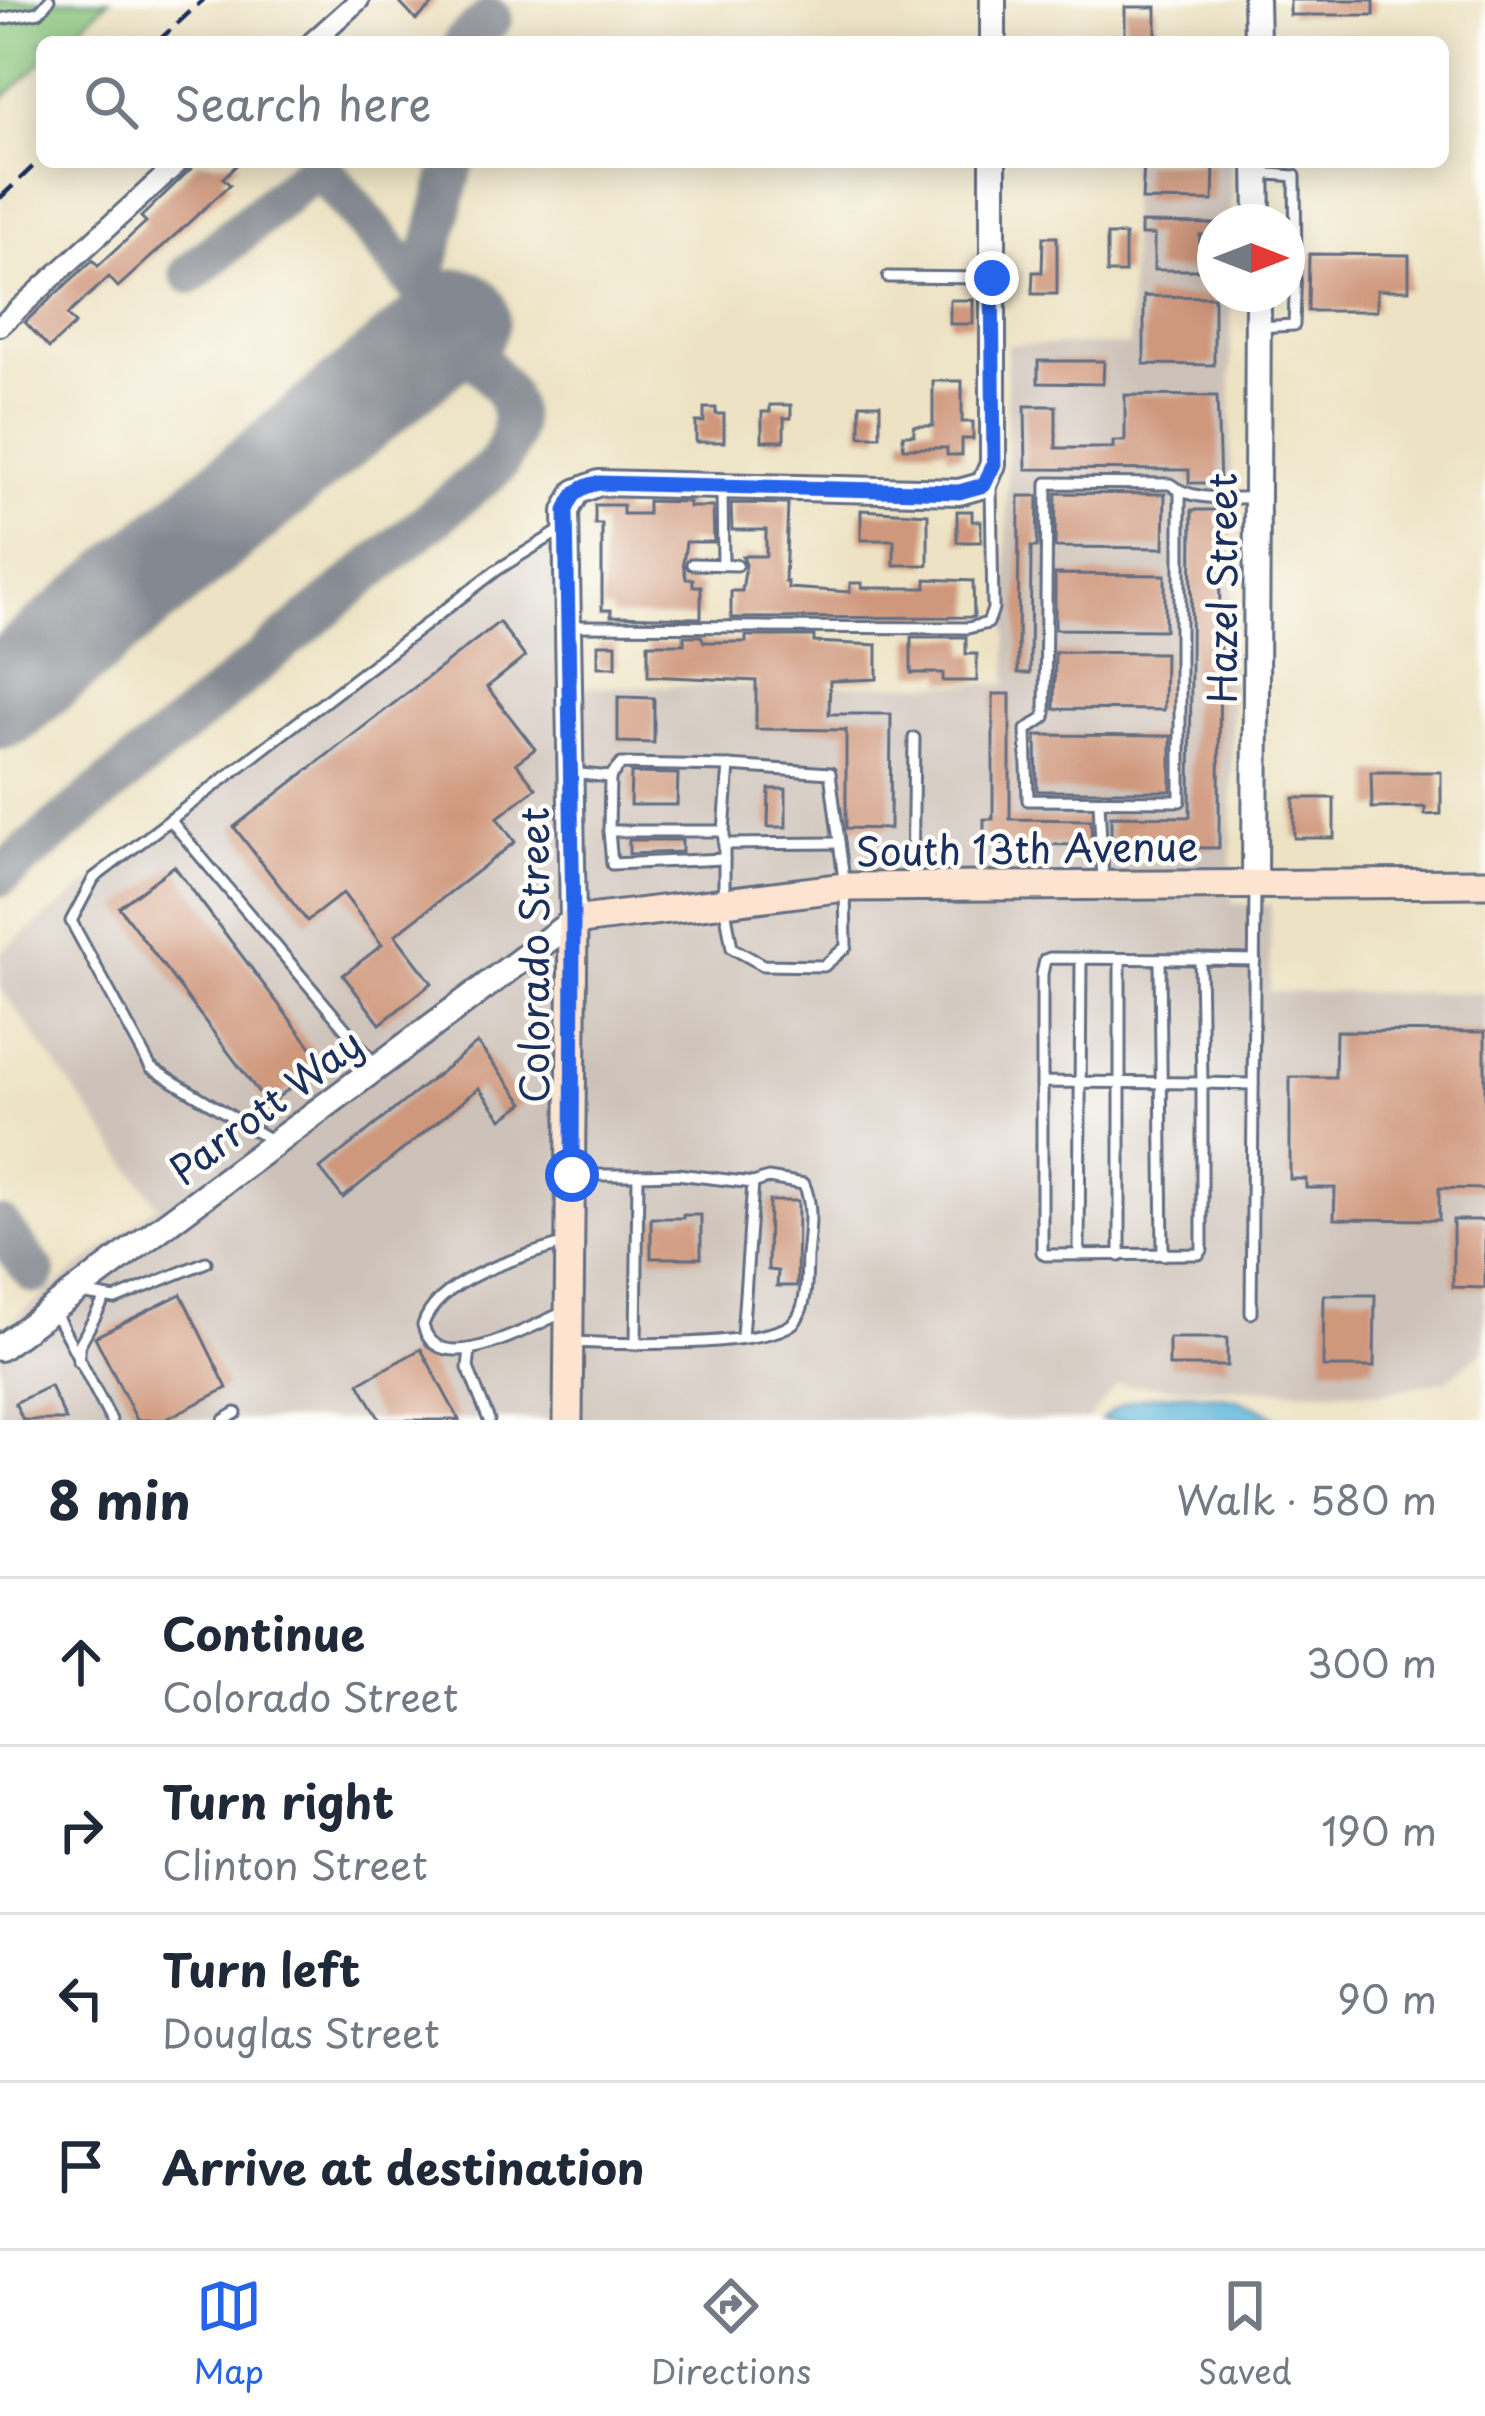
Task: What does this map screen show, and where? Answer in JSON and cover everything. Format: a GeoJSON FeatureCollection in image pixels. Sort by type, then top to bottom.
{"type":"FeatureCollection","features":[{"type":"Feature","properties":{"kind":"main road","name":"South 13th Avenue"},"geometry":{"type":"LineString","coordinates":[[573,921],[845,887],[1485,883]]}},
{"type":"Feature","properties":{"kind":"main road","name":"Colorado Street"},"geometry":{"type":"LineString","coordinates":[[568,1420],[573,921]]}},
{"type":"Feature","properties":{"kind":"street"},"geometry":{"type":"LineString","coordinates":[[319,36],[359,0]]}},
{"type":"Feature","properties":{"kind":"street"},"geometry":{"type":"LineString","coordinates":[[993,0],[993,36]]}},
{"type":"Feature","properties":{"kind":"street"},"geometry":{"type":"LineString","coordinates":[[1256,0],[1257,36]]}},
{"type":"Feature","properties":{"kind":"street"},"geometry":{"type":"LineString","coordinates":[[0,326],[172,168]]}},
{"type":"Feature","properties":{"kind":"street"},"geometry":{"type":"LineString","coordinates":[[722,486],[959,492],[987,480],[993,168]]}},
{"type":"Feature","properties":{"kind":"street"},"geometry":{"type":"LineString","coordinates":[[1257,168],[1258,204]]}},
{"type":"Feature","properties":{"kind":"street","name":"Hazel Street"},"geometry":{"type":"LineString","coordinates":[[1255,882],[1258,312]]}},
{"type":"Feature","properties":{"kind":"street","name":"Colorado Street"},"geometry":{"type":"LineString","coordinates":[[573,921],[566,511],[585,485],[722,486]]}},
{"type":"Feature","properties":{"kind":"street","name":"Parrott Way"},"geometry":{"type":"LineString","coordinates":[[0,1348],[573,921]]}},
{"type":"Feature","properties":{"kind":"lane"},"geometry":{"type":"LineString","coordinates":[[0,19],[40,13],[50,0]]}},
{"type":"Feature","properties":{"kind":"lane"},"geometry":{"type":"LineString","coordinates":[[1257,168],[1294,176],[1293,204]]}},
{"type":"Feature","properties":{"kind":"lane"},"geometry":{"type":"LineString","coordinates":[[888,277],[992,278]]}},
{"type":"Feature","properties":{"kind":"lane"},"geometry":{"type":"LineString","coordinates":[[1258,327],[1294,325],[1294,312]]}},
{"type":"Feature","properties":{"kind":"lane"},"geometry":{"type":"LineString","coordinates":[[568,626],[968,628],[988,623],[993,609],[987,480]]}},
{"type":"Feature","properties":{"kind":"lane"},"geometry":{"type":"LineString","coordinates":[[1180,492],[1180,801],[1028,800],[1026,730],[1045,718],[1047,483],[1170,484],[1180,492],[1257,498]]}},
{"type":"Feature","properties":{"kind":"lane"},"geometry":{"type":"LineString","coordinates":[[722,486],[723,564]]}},
{"type":"Feature","properties":{"kind":"lane"},"geometry":{"type":"LineString","coordinates":[[275,1143],[152,1068],[70,922],[94,878],[497,570],[566,527]]}},
{"type":"Feature","properties":{"kind":"lane"},"geometry":{"type":"LineString","coordinates":[[692,564],[737,565]]}},
{"type":"Feature","properties":{"kind":"lane"},"geometry":{"type":"LineString","coordinates":[[911,886],[914,738]]}},
{"type":"Feature","properties":{"kind":"lane"},"geometry":{"type":"LineString","coordinates":[[724,859],[612,864],[610,776],[621,764],[729,766],[830,773],[845,887],[846,947],[824,966],[754,962],[732,948],[724,902],[729,766]]}},
{"type":"Feature","properties":{"kind":"lane"},"geometry":{"type":"LineString","coordinates":[[571,773],[610,776]]}},
{"type":"Feature","properties":{"kind":"lane"},"geometry":{"type":"LineString","coordinates":[[1099,802],[1103,884]]}},
{"type":"Feature","properties":{"kind":"lane"},"geometry":{"type":"LineString","coordinates":[[170,820],[377,1066]]}},
{"type":"Feature","properties":{"kind":"lane"},"geometry":{"type":"LineString","coordinates":[[609,830],[724,831]]}},
{"type":"Feature","properties":{"kind":"lane"},"geometry":{"type":"LineString","coordinates":[[724,844],[839,843]]}},
{"type":"Feature","properties":{"kind":"lane"},"geometry":{"type":"LineString","coordinates":[[1251,1313],[1255,882]]}},
{"type":"Feature","properties":{"kind":"lane"},"geometry":{"type":"LineString","coordinates":[[1079,1255],[1081,958]]}},
{"type":"Feature","properties":{"kind":"lane"},"geometry":{"type":"LineString","coordinates":[[1200,959],[1202,1250],[1198,1254],[1120,1256],[1042,1252],[1045,960],[1120,958],[1160,959],[1200,959],[1255,960]]}},
{"type":"Feature","properties":{"kind":"lane"},"geometry":{"type":"LineString","coordinates":[[1120,958],[1120,1256]]}},
{"type":"Feature","properties":{"kind":"lane"},"geometry":{"type":"LineString","coordinates":[[1160,959],[1162,1255]]}},
{"type":"Feature","properties":{"kind":"lane"},"geometry":{"type":"LineString","coordinates":[[1042,1082],[1253,1084]]}},
{"type":"Feature","properties":{"kind":"lane"},"geometry":{"type":"LineString","coordinates":[[636,1344],[638,1174]]}},
{"type":"Feature","properties":{"kind":"lane"},"geometry":{"type":"LineString","coordinates":[[570,1342],[636,1344],[777,1333],[796,1322],[805,1296],[810,1199],[804,1184],[768,1178],[753,1183],[676,1174],[572,1175]]}},
{"type":"Feature","properties":{"kind":"lane"},"geometry":{"type":"LineString","coordinates":[[742,1336],[753,1183]]}},
{"type":"Feature","properties":{"kind":"lane"},"geometry":{"type":"LineString","coordinates":[[571,1241],[486,1271],[434,1303],[422,1324],[430,1343],[438,1348],[470,1349],[571,1310]]}},
{"type":"Feature","properties":{"kind":"lane"},"geometry":{"type":"LineString","coordinates":[[118,1260],[139,1289]]}},
{"type":"Feature","properties":{"kind":"lane"},"geometry":{"type":"LineString","coordinates":[[76,1291],[104,1300],[206,1262]]}},
{"type":"Feature","properties":{"kind":"lane"},"geometry":{"type":"LineString","coordinates":[[78,1360],[80,1344],[104,1300]]}},
{"type":"Feature","properties":{"kind":"lane"},"geometry":{"type":"LineString","coordinates":[[53,1309],[111,1420]]}},
{"type":"Feature","properties":{"kind":"lane"},"geometry":{"type":"LineString","coordinates":[[470,1349],[468,1368],[490,1420]]}},
{"type":"Feature","properties":{"kind":"lane"},"geometry":{"type":"LineString","coordinates":[[224,1420],[236,1413]]}},
{"type":"Feature","properties":{"kind":"shaded area"},"geometry":{"type":"Polygon","coordinates":[[[1130,168],[1231,168],[1231,204],[1197,204],[1197,312],[1231,312],[1232,904],[1271,905],[1270,992],[1485,993],[1485,1349],[1447,1380],[1384,1393],[1117,1385],[1087,1420],[0,1420],[0,1330],[158,1205],[0,988],[0,952],[561,521],[563,687],[1007,684],[1007,345],[1130,345],[1130,168]]]}},
{"type":"Feature","properties":{"kind":"green space"},"geometry":{"type":"Polygon","coordinates":[[[0,0],[109,0],[70,36],[36,36],[36,68],[0,101],[0,0]]]}},
{"type":"Feature","properties":{"kind":"water"},"geometry":{"type":"Polygon","coordinates":[[[1190,1394],[1236,1400],[1277,1420],[1101,1420],[1131,1401],[1190,1394]]]}},
{"type":"Feature","properties":{"kind":"building"},"geometry":{"type":"Polygon","coordinates":[[[397,0],[438,0],[416,20],[397,0]]]}},
{"type":"Feature","properties":{"kind":"building"},"geometry":{"type":"Polygon","coordinates":[[[1290,0],[1374,0],[1374,15],[1290,15],[1290,0]]]}},
{"type":"Feature","properties":{"kind":"building"},"geometry":{"type":"Polygon","coordinates":[[[1125,7],[1156,7],[1156,36],[1125,36],[1125,7]]]}},
{"type":"Feature","properties":{"kind":"building"},"geometry":{"type":"Polygon","coordinates":[[[192,168],[234,168],[223,178],[230,185],[118,287],[109,277],[67,315],[75,324],[49,348],[25,322],[93,260],[98,266],[146,222],[141,217],[192,168]]]}},
{"type":"Feature","properties":{"kind":"building"},"geometry":{"type":"Polygon","coordinates":[[[1144,168],[1214,168],[1213,201],[1142,200],[1144,168]]]}},
{"type":"Feature","properties":{"kind":"building"},"geometry":{"type":"Polygon","coordinates":[[[1141,223],[1197,224],[1197,270],[1154,270],[1154,235],[1141,235],[1141,223]]]}},
{"type":"Feature","properties":{"kind":"building"},"geometry":{"type":"Polygon","coordinates":[[[1107,235],[1125,235],[1125,273],[1107,273],[1107,235]]]}},
{"type":"Feature","properties":{"kind":"building"},"geometry":{"type":"Polygon","coordinates":[[[1043,237],[1057,237],[1057,294],[1032,294],[1033,272],[1042,272],[1043,237]]]}},
{"type":"Feature","properties":{"kind":"building"},"geometry":{"type":"Polygon","coordinates":[[[1309,254],[1409,255],[1409,290],[1377,290],[1377,311],[1308,311],[1309,254]]]}},
{"type":"Feature","properties":{"kind":"building"},"geometry":{"type":"Polygon","coordinates":[[[1144,296],[1197,297],[1197,312],[1214,312],[1214,365],[1144,364],[1144,296]]]}},
{"type":"Feature","properties":{"kind":"building"},"geometry":{"type":"Polygon","coordinates":[[[950,300],[973,300],[973,324],[950,324],[950,300]]]}},
{"type":"Feature","properties":{"kind":"building"},"geometry":{"type":"Polygon","coordinates":[[[1038,361],[1104,361],[1103,384],[1038,383],[1038,361]]]}},
{"type":"Feature","properties":{"kind":"building"},"geometry":{"type":"Polygon","coordinates":[[[933,381],[962,381],[962,422],[973,422],[973,439],[962,439],[962,455],[947,455],[947,448],[903,448],[903,435],[914,435],[914,426],[933,426],[933,381]]]}},
{"type":"Feature","properties":{"kind":"building"},"geometry":{"type":"Polygon","coordinates":[[[1125,395],[1217,396],[1220,483],[1189,483],[1189,470],[1026,469],[1025,406],[1056,406],[1056,448],[1113,448],[1113,441],[1125,441],[1125,395]]]}},
{"type":"Feature","properties":{"kind":"building"},"geometry":{"type":"Polygon","coordinates":[[[860,404],[880,404],[880,436],[860,436],[860,404]]]}},
{"type":"Feature","properties":{"kind":"building"},"geometry":{"type":"Polygon","coordinates":[[[770,405],[791,405],[791,418],[784,418],[784,441],[762,441],[762,412],[770,412],[770,405]]]}},
{"type":"Feature","properties":{"kind":"building"},"geometry":{"type":"Polygon","coordinates":[[[704,408],[724,414],[724,442],[696,442],[696,422],[704,422],[704,408]]]}},
{"type":"Feature","properties":{"kind":"building"},"geometry":{"type":"Polygon","coordinates":[[[1056,493],[1165,494],[1164,548],[1055,547],[1056,493]]]}},
{"type":"Feature","properties":{"kind":"building"},"geometry":{"type":"Polygon","coordinates":[[[1019,496],[1038,496],[1037,547],[1031,547],[1030,673],[1018,673],[1019,496]]]}},
{"type":"Feature","properties":{"kind":"building"},"geometry":{"type":"Polygon","coordinates":[[[648,501],[713,507],[714,542],[686,542],[683,563],[686,579],[701,586],[701,618],[611,616],[611,610],[602,610],[602,524],[595,524],[595,505],[623,505],[623,514],[648,514],[648,501]]]}},
{"type":"Feature","properties":{"kind":"building"},"geometry":{"type":"Polygon","coordinates":[[[731,503],[788,504],[788,588],[850,592],[850,583],[862,583],[862,588],[926,588],[926,579],[973,581],[974,617],[731,618],[731,591],[742,591],[746,564],[742,556],[766,556],[766,530],[732,530],[731,503]]]}},
{"type":"Feature","properties":{"kind":"building"},"geometry":{"type":"Polygon","coordinates":[[[861,510],[928,514],[928,565],[894,565],[894,540],[861,540],[861,510]]]}},
{"type":"Feature","properties":{"kind":"building"},"geometry":{"type":"Polygon","coordinates":[[[1192,510],[1220,510],[1219,848],[1111,847],[1111,816],[1190,817],[1192,510]]]}},
{"type":"Feature","properties":{"kind":"building"},"geometry":{"type":"Polygon","coordinates":[[[957,511],[972,511],[972,521],[981,521],[981,542],[957,542],[957,511]]]}},
{"type":"Feature","properties":{"kind":"building"},"geometry":{"type":"Polygon","coordinates":[[[1055,574],[1165,575],[1165,630],[1055,629],[1055,574]]]}},
{"type":"Feature","properties":{"kind":"building"},"geometry":{"type":"Polygon","coordinates":[[[499,622],[525,657],[487,687],[535,749],[516,763],[536,788],[497,818],[515,842],[395,935],[432,983],[380,1024],[343,975],[382,945],[343,893],[307,921],[234,827],[499,622]]]}},
{"type":"Feature","properties":{"kind":"building"},"geometry":{"type":"Polygon","coordinates":[[[684,636],[701,636],[704,642],[746,642],[746,636],[814,636],[814,642],[877,645],[877,679],[830,681],[829,714],[891,714],[890,829],[846,828],[846,730],[756,729],[756,681],[648,676],[648,644],[684,644],[684,636]]]}},
{"type":"Feature","properties":{"kind":"building"},"geometry":{"type":"Polygon","coordinates":[[[911,637],[966,637],[966,654],[977,654],[977,681],[943,681],[943,673],[911,673],[911,637]]]}},
{"type":"Feature","properties":{"kind":"building"},"geometry":{"type":"Polygon","coordinates":[[[598,644],[616,644],[616,667],[598,667],[598,644]]]}},
{"type":"Feature","properties":{"kind":"building"},"geometry":{"type":"Polygon","coordinates":[[[1055,652],[1165,653],[1164,710],[1054,709],[1055,652]]]}},
{"type":"Feature","properties":{"kind":"building"},"geometry":{"type":"Polygon","coordinates":[[[993,694],[1010,694],[1010,819],[1091,820],[1092,845],[984,844],[984,819],[993,819],[993,694]]]}},
{"type":"Feature","properties":{"kind":"building"},"geometry":{"type":"Polygon","coordinates":[[[618,697],[654,698],[654,743],[618,742],[618,697]]]}},
{"type":"Feature","properties":{"kind":"building"},"geometry":{"type":"Polygon","coordinates":[[[1036,735],[1171,736],[1171,791],[1037,791],[1036,735]]]}},
{"type":"Feature","properties":{"kind":"building"},"geometry":{"type":"Polygon","coordinates":[[[1371,772],[1441,772],[1441,814],[1425,815],[1425,807],[1372,808],[1371,772]]]}},
{"type":"Feature","properties":{"kind":"building"},"geometry":{"type":"Polygon","coordinates":[[[631,773],[678,774],[677,805],[630,805],[631,773]]]}},
{"type":"Feature","properties":{"kind":"building"},"geometry":{"type":"Polygon","coordinates":[[[769,789],[786,789],[786,827],[768,827],[769,789]]]}},
{"type":"Feature","properties":{"kind":"building"},"geometry":{"type":"Polygon","coordinates":[[[1294,798],[1334,798],[1334,838],[1294,838],[1294,798]]]}},
{"type":"Feature","properties":{"kind":"building"},"geometry":{"type":"Polygon","coordinates":[[[629,840],[682,840],[682,852],[629,854],[629,840]]]}},
{"type":"Feature","properties":{"kind":"building"},"geometry":{"type":"Polygon","coordinates":[[[174,866],[323,1063],[268,1105],[119,907],[174,866]]]}},
{"type":"Feature","properties":{"kind":"building"},"geometry":{"type":"Polygon","coordinates":[[[1336,1031],[1485,1032],[1485,1189],[1439,1188],[1439,1220],[1334,1219],[1335,1188],[1306,1188],[1306,1179],[1290,1179],[1290,1077],[1335,1077],[1336,1031]]]}},
{"type":"Feature","properties":{"kind":"building"},"geometry":{"type":"Polygon","coordinates":[[[477,1043],[524,1103],[502,1119],[479,1088],[343,1198],[320,1169],[477,1043]]]}},
{"type":"Feature","properties":{"kind":"building"},"geometry":{"type":"Polygon","coordinates":[[[769,1201],[798,1201],[797,1286],[777,1286],[778,1271],[768,1270],[769,1201]]]}},
{"type":"Feature","properties":{"kind":"building"},"geometry":{"type":"Polygon","coordinates":[[[701,1215],[701,1258],[651,1258],[651,1218],[701,1215]]]}},
{"type":"Feature","properties":{"kind":"building"},"geometry":{"type":"Polygon","coordinates":[[[1453,1220],[1485,1220],[1485,1288],[1453,1287],[1453,1220]]]}},
{"type":"Feature","properties":{"kind":"building"},"geometry":{"type":"Polygon","coordinates":[[[181,1294],[227,1388],[164,1420],[137,1420],[95,1337],[181,1294]]]}},
{"type":"Feature","properties":{"kind":"building"},"geometry":{"type":"Polygon","coordinates":[[[1324,1295],[1375,1295],[1374,1367],[1323,1367],[1324,1295]]]}},
{"type":"Feature","properties":{"kind":"building"},"geometry":{"type":"Polygon","coordinates":[[[1169,1338],[1227,1338],[1227,1366],[1169,1366],[1169,1338]]]}},
{"type":"Feature","properties":{"kind":"building"},"geometry":{"type":"Polygon","coordinates":[[[421,1349],[459,1420],[380,1420],[359,1383],[421,1349]]]}},
{"type":"Feature","properties":{"kind":"building"},"geometry":{"type":"Polygon","coordinates":[[[50,1386],[66,1420],[23,1420],[15,1403],[50,1386]]]}},
{"type":"Feature","properties":{"kind":"taxiway"},"geometry":{"type":"LineString","coordinates":[[471,36],[491,19]]}},
{"type":"Feature","properties":{"kind":"taxiway"},"geometry":{"type":"LineString","coordinates":[[191,273],[316,168]]}},
{"type":"Feature","properties":{"kind":"taxiway"},"geometry":{"type":"LineString","coordinates":[[0,876],[496,466],[507,447],[513,417],[502,387],[321,168]]}},
{"type":"Feature","properties":{"kind":"taxiway"},"geometry":{"type":"LineString","coordinates":[[421,290],[452,168]]}},
{"type":"Feature","properties":{"kind":"taxiway"},"geometry":{"type":"LineString","coordinates":[[0,1227],[35,1273]]}},
{"type":"Feature","properties":{"kind":"runway"},"geometry":{"type":"LineString","coordinates":[[0,698],[459,319]]}},
{"type":"Feature","properties":{"kind":"railway"},"geometry":{"type":"LineString","coordinates":[[164,36],[203,0]]}},
{"type":"Feature","properties":{"kind":"railway"},"geometry":{"type":"LineString","coordinates":[[0,198],[36,164]]}},
{"type":"Feature","properties":{"kind":"route"},"geometry":{"type":"LineString","coordinates":[[572,1175],[566,511],[570,500],[585,485],[599,483],[959,492],[984,485],[994,464],[992,278]]}}]}
